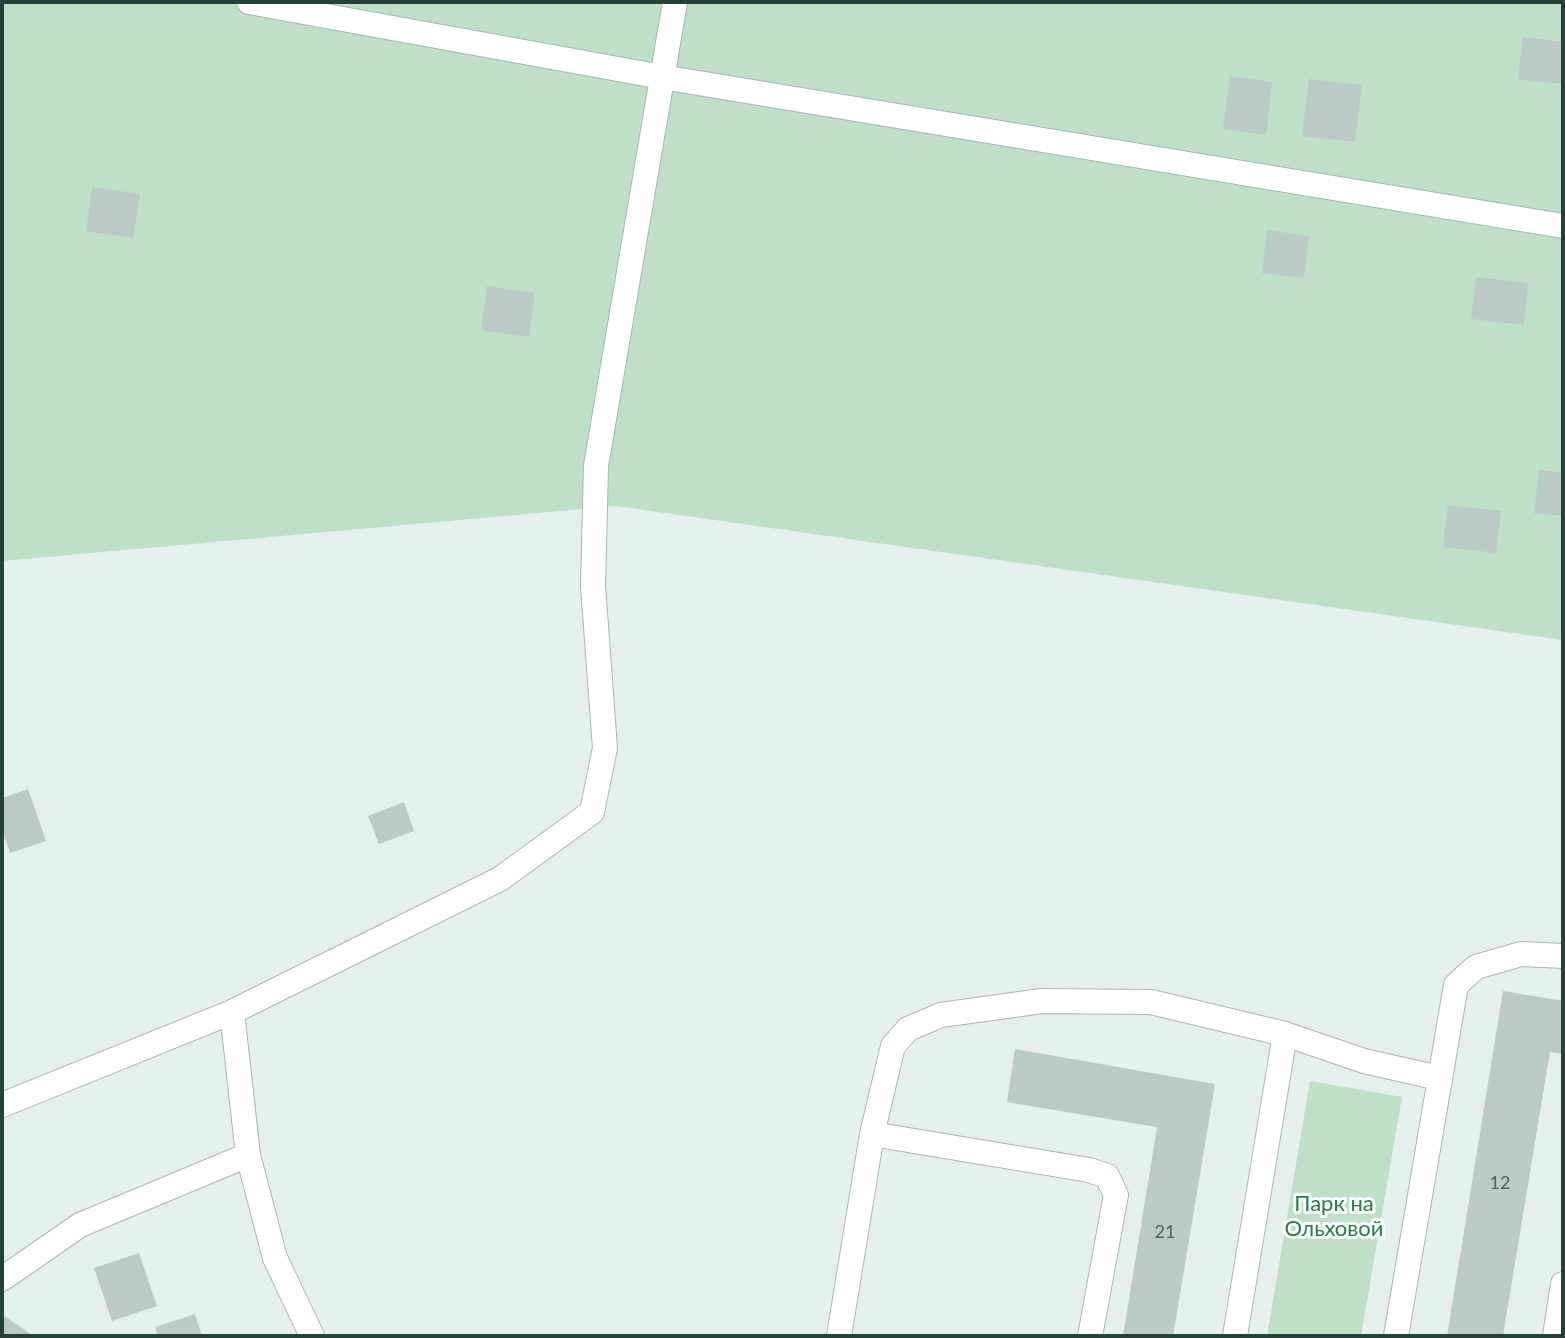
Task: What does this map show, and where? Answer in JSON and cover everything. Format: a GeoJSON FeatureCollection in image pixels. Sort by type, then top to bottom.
{"type":"FeatureCollection","features":[{"type":"Feature","properties":{"kind":"street"},"geometry":{"type":"LineString","coordinates":[[249,2],[662,77],[1563,226]]}},
{"type":"Feature","properties":{"kind":"street"},"geometry":{"type":"LineString","coordinates":[[2,1105],[232,1012],[500,879],[592,812],[605,748],[593,586],[596,466],[675,2]]}},
{"type":"Feature","properties":{"kind":"street"},"geometry":{"type":"LineString","coordinates":[[1396,1336],[1456,985],[1476,967],[1521,954],[1563,956]]}},
{"type":"Feature","properties":{"kind":"street"},"geometry":{"type":"LineString","coordinates":[[839,1336],[872,1134],[893,1046],[908,1029],[941,1015],[1042,1001],[1151,1002],[1285,1034],[1364,1061],[1439,1078]]}},
{"type":"Feature","properties":{"kind":"street"},"geometry":{"type":"LineString","coordinates":[[232,1012],[248,1155],[275,1258],[312,1336]]}},
{"type":"Feature","properties":{"kind":"street"},"geometry":{"type":"LineString","coordinates":[[1235,1336],[1285,1034]]}},
{"type":"Feature","properties":{"kind":"street"},"geometry":{"type":"LineString","coordinates":[[872,1134],[1089,1170],[1107,1176],[1116,1195],[1090,1336]]}},
{"type":"Feature","properties":{"kind":"street"},"geometry":{"type":"LineString","coordinates":[[2,1279],[80,1225],[248,1155]]}},
{"type":"Feature","properties":{"kind":"street"},"geometry":{"type":"LineString","coordinates":[[1555,1336],[1563,1284]]}},
{"type":"Feature","properties":{"kind":"green space"},"geometry":{"type":"Polygon","coordinates":[[[2,2],[1563,2],[1563,640],[616,506],[2,561],[2,2]]]}},
{"type":"Feature","properties":{"kind":"green space","name":"Парк на Ольховой"},"geometry":{"type":"Polygon","coordinates":[[[1310,1081],[1402,1097],[1361,1336],[1267,1336],[1310,1081]]]}},
{"type":"Feature","properties":{"kind":"building"},"geometry":{"type":"Polygon","coordinates":[[[1523,37],[1563,42],[1563,84],[1518,79],[1523,37]]]}},
{"type":"Feature","properties":{"kind":"building"},"geometry":{"type":"Polygon","coordinates":[[[1230,76],[1272,82],[1266,135],[1223,129],[1230,76]]]}},
{"type":"Feature","properties":{"kind":"building"},"geometry":{"type":"Polygon","coordinates":[[[1309,79],[1362,85],[1355,142],[1302,136],[1309,79]]]}},
{"type":"Feature","properties":{"kind":"building"},"geometry":{"type":"Polygon","coordinates":[[[92,187],[140,194],[133,238],[86,231],[92,187]]]}},
{"type":"Feature","properties":{"kind":"building"},"geometry":{"type":"Polygon","coordinates":[[[1267,230],[1309,236],[1304,278],[1262,273],[1267,230]]]}},
{"type":"Feature","properties":{"kind":"building"},"geometry":{"type":"Polygon","coordinates":[[[1476,277],[1528,283],[1524,325],[1471,319],[1476,277]]]}},
{"type":"Feature","properties":{"kind":"building"},"geometry":{"type":"Polygon","coordinates":[[[487,286],[535,293],[529,337],[481,330],[487,286]]]}},
{"type":"Feature","properties":{"kind":"building"},"geometry":{"type":"Polygon","coordinates":[[[1539,470],[1563,473],[1563,516],[1534,513],[1539,470]]]}},
{"type":"Feature","properties":{"kind":"building"},"geometry":{"type":"Polygon","coordinates":[[[1448,505],[1501,511],[1496,553],[1443,547],[1448,505]]]}},
{"type":"Feature","properties":{"kind":"building"},"geometry":{"type":"Polygon","coordinates":[[[28,789],[46,841],[10,853],[2,830],[2,798],[28,789]]]}},
{"type":"Feature","properties":{"kind":"building"},"geometry":{"type":"Polygon","coordinates":[[[404,802],[414,831],[379,844],[368,816],[404,802]]]}},
{"type":"Feature","properties":{"kind":"building"},"geometry":{"type":"Polygon","coordinates":[[[1503,991],[1563,1001],[1563,1054],[1550,1052],[1503,1336],[1447,1336],[1503,991]]]}},
{"type":"Feature","properties":{"kind":"building"},"geometry":{"type":"Polygon","coordinates":[[[1015,1049],[1215,1084],[1173,1336],[1123,1336],[1157,1127],[1007,1102],[1015,1049]]]}},
{"type":"Feature","properties":{"kind":"building"},"geometry":{"type":"Polygon","coordinates":[[[139,1253],[157,1306],[112,1321],[94,1268],[139,1253]]]}},
{"type":"Feature","properties":{"kind":"building"},"geometry":{"type":"Polygon","coordinates":[[[195,1314],[202,1336],[158,1336],[155,1327],[195,1314]]]}},
{"type":"Feature","properties":{"kind":"building"},"geometry":{"type":"Polygon","coordinates":[[[5,1316],[33,1336],[2,1336],[5,1316]]]}}]}
